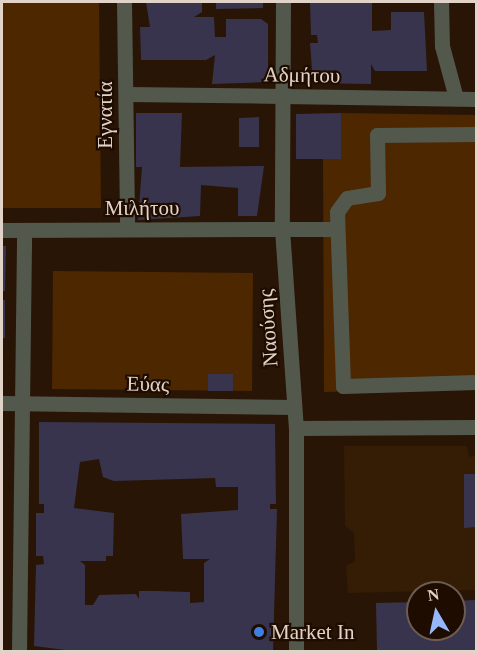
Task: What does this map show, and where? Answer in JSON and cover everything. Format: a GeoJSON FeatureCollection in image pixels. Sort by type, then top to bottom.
{"type":"FeatureCollection","features":[{"type":"Feature","properties":{"kind":"street","name":"Εγνατία"},"geometry":{"type":"LineString","coordinates":[[124,2],[127,229]]}},
{"type":"Feature","properties":{"kind":"street","name":"Ναούσης"},"geometry":{"type":"LineString","coordinates":[[283,2],[282,229],[296,428],[296,651]]}},
{"type":"Feature","properties":{"kind":"street"},"geometry":{"type":"LineString","coordinates":[[441,2],[442,46],[456,98]]}},
{"type":"Feature","properties":{"kind":"street","name":"Αδμήτου"},"geometry":{"type":"LineString","coordinates":[[126,94],[477,99]]}},
{"type":"Feature","properties":{"kind":"street"},"geometry":{"type":"LineString","coordinates":[[477,134],[377,135],[378,193],[337,206],[343,386],[477,382]]}},
{"type":"Feature","properties":{"kind":"street","name":"Μιλήτου"},"geometry":{"type":"LineString","coordinates":[[2,230],[337,229]]}},
{"type":"Feature","properties":{"kind":"street"},"geometry":{"type":"LineString","coordinates":[[19,651],[24,231]]}},
{"type":"Feature","properties":{"kind":"street","name":"Εύας"},"geometry":{"type":"LineString","coordinates":[[2,404],[294,407]]}},
{"type":"Feature","properties":{"kind":"street"},"geometry":{"type":"LineString","coordinates":[[296,428],[477,427]]}},
{"type":"Feature","properties":{"kind":"shaded area"},"geometry":{"type":"Polygon","coordinates":[[[2,2],[99,2],[101,208],[2,208],[2,2]]]}},
{"type":"Feature","properties":{"kind":"shaded area"},"geometry":{"type":"Polygon","coordinates":[[[341,113],[476,115],[476,388],[324,392],[323,159],[341,159],[341,113]]]}},
{"type":"Feature","properties":{"kind":"shaded area"},"geometry":{"type":"Polygon","coordinates":[[[53,271],[253,273],[252,391],[52,389],[53,271]]]}},
{"type":"Feature","properties":{"kind":"shaded area"},"geometry":{"type":"Polygon","coordinates":[[[344,446],[467,446],[469,457],[476,455],[476,590],[466,590],[466,581],[406,581],[406,592],[348,593],[346,566],[355,561],[354,533],[345,526],[344,446]]]}},
{"type":"Feature","properties":{"kind":"building"},"geometry":{"type":"Polygon","coordinates":[[[146,2],[202,2],[202,12],[194,17],[214,17],[215,37],[226,37],[226,19],[261,19],[268,24],[268,82],[212,84],[215,55],[206,60],[141,60],[140,27],[150,27],[146,2]]]}},
{"type":"Feature","properties":{"kind":"building"},"geometry":{"type":"Polygon","coordinates":[[[216,2],[263,2],[263,8],[216,9],[216,2]]]}},
{"type":"Feature","properties":{"kind":"building"},"geometry":{"type":"Polygon","coordinates":[[[310,2],[372,2],[372,31],[391,30],[391,12],[424,12],[427,71],[375,71],[371,64],[371,84],[313,83],[310,43],[318,43],[317,35],[311,35],[310,2]]]}},
{"type":"Feature","properties":{"kind":"building"},"geometry":{"type":"Polygon","coordinates":[[[136,113],[182,113],[180,167],[264,166],[257,216],[238,216],[238,188],[201,185],[200,216],[138,220],[142,167],[136,167],[136,113]]]}},
{"type":"Feature","properties":{"kind":"building"},"geometry":{"type":"Polygon","coordinates":[[[341,113],[341,159],[296,159],[296,114],[341,113]]]}},
{"type":"Feature","properties":{"kind":"building"},"geometry":{"type":"Polygon","coordinates":[[[259,117],[259,147],[239,147],[239,118],[259,117]]]}},
{"type":"Feature","properties":{"kind":"building"},"geometry":{"type":"Polygon","coordinates":[[[2,246],[6,246],[5,291],[2,291],[2,246]]]}},
{"type":"Feature","properties":{"kind":"building"},"geometry":{"type":"Polygon","coordinates":[[[2,300],[5,300],[5,338],[2,338],[2,300]]]}},
{"type":"Feature","properties":{"kind":"building"},"geometry":{"type":"Polygon","coordinates":[[[208,374],[233,374],[233,391],[208,391],[208,374]]]}},
{"type":"Feature","properties":{"kind":"building"},"geometry":{"type":"Polygon","coordinates":[[[39,422],[275,424],[276,504],[270,504],[270,509],[277,509],[273,651],[73,651],[34,646],[36,565],[44,564],[43,556],[36,556],[36,513],[44,513],[44,504],[39,504],[39,422]],[[99,459],[80,462],[74,508],[114,513],[113,556],[106,556],[106,561],[80,561],[85,565],[85,605],[93,605],[99,595],[136,594],[139,599],[139,591],[190,592],[190,603],[204,602],[204,563],[210,559],[183,559],[181,514],[238,510],[238,487],[216,487],[215,478],[114,481],[103,477],[99,459]]]}},
{"type":"Feature","properties":{"kind":"building"},"geometry":{"type":"Polygon","coordinates":[[[464,474],[476,474],[476,527],[464,528],[464,474]]]}},
{"type":"Feature","properties":{"kind":"building"},"geometry":{"type":"Polygon","coordinates":[[[466,600],[476,600],[476,651],[377,651],[376,603],[406,602],[406,641],[466,641],[466,600]]]}},
{"type":"Feature","properties":{"kind":"place","name":"Market In"},"geometry":{"type":"Point","coordinates":[259,632]}}]}
